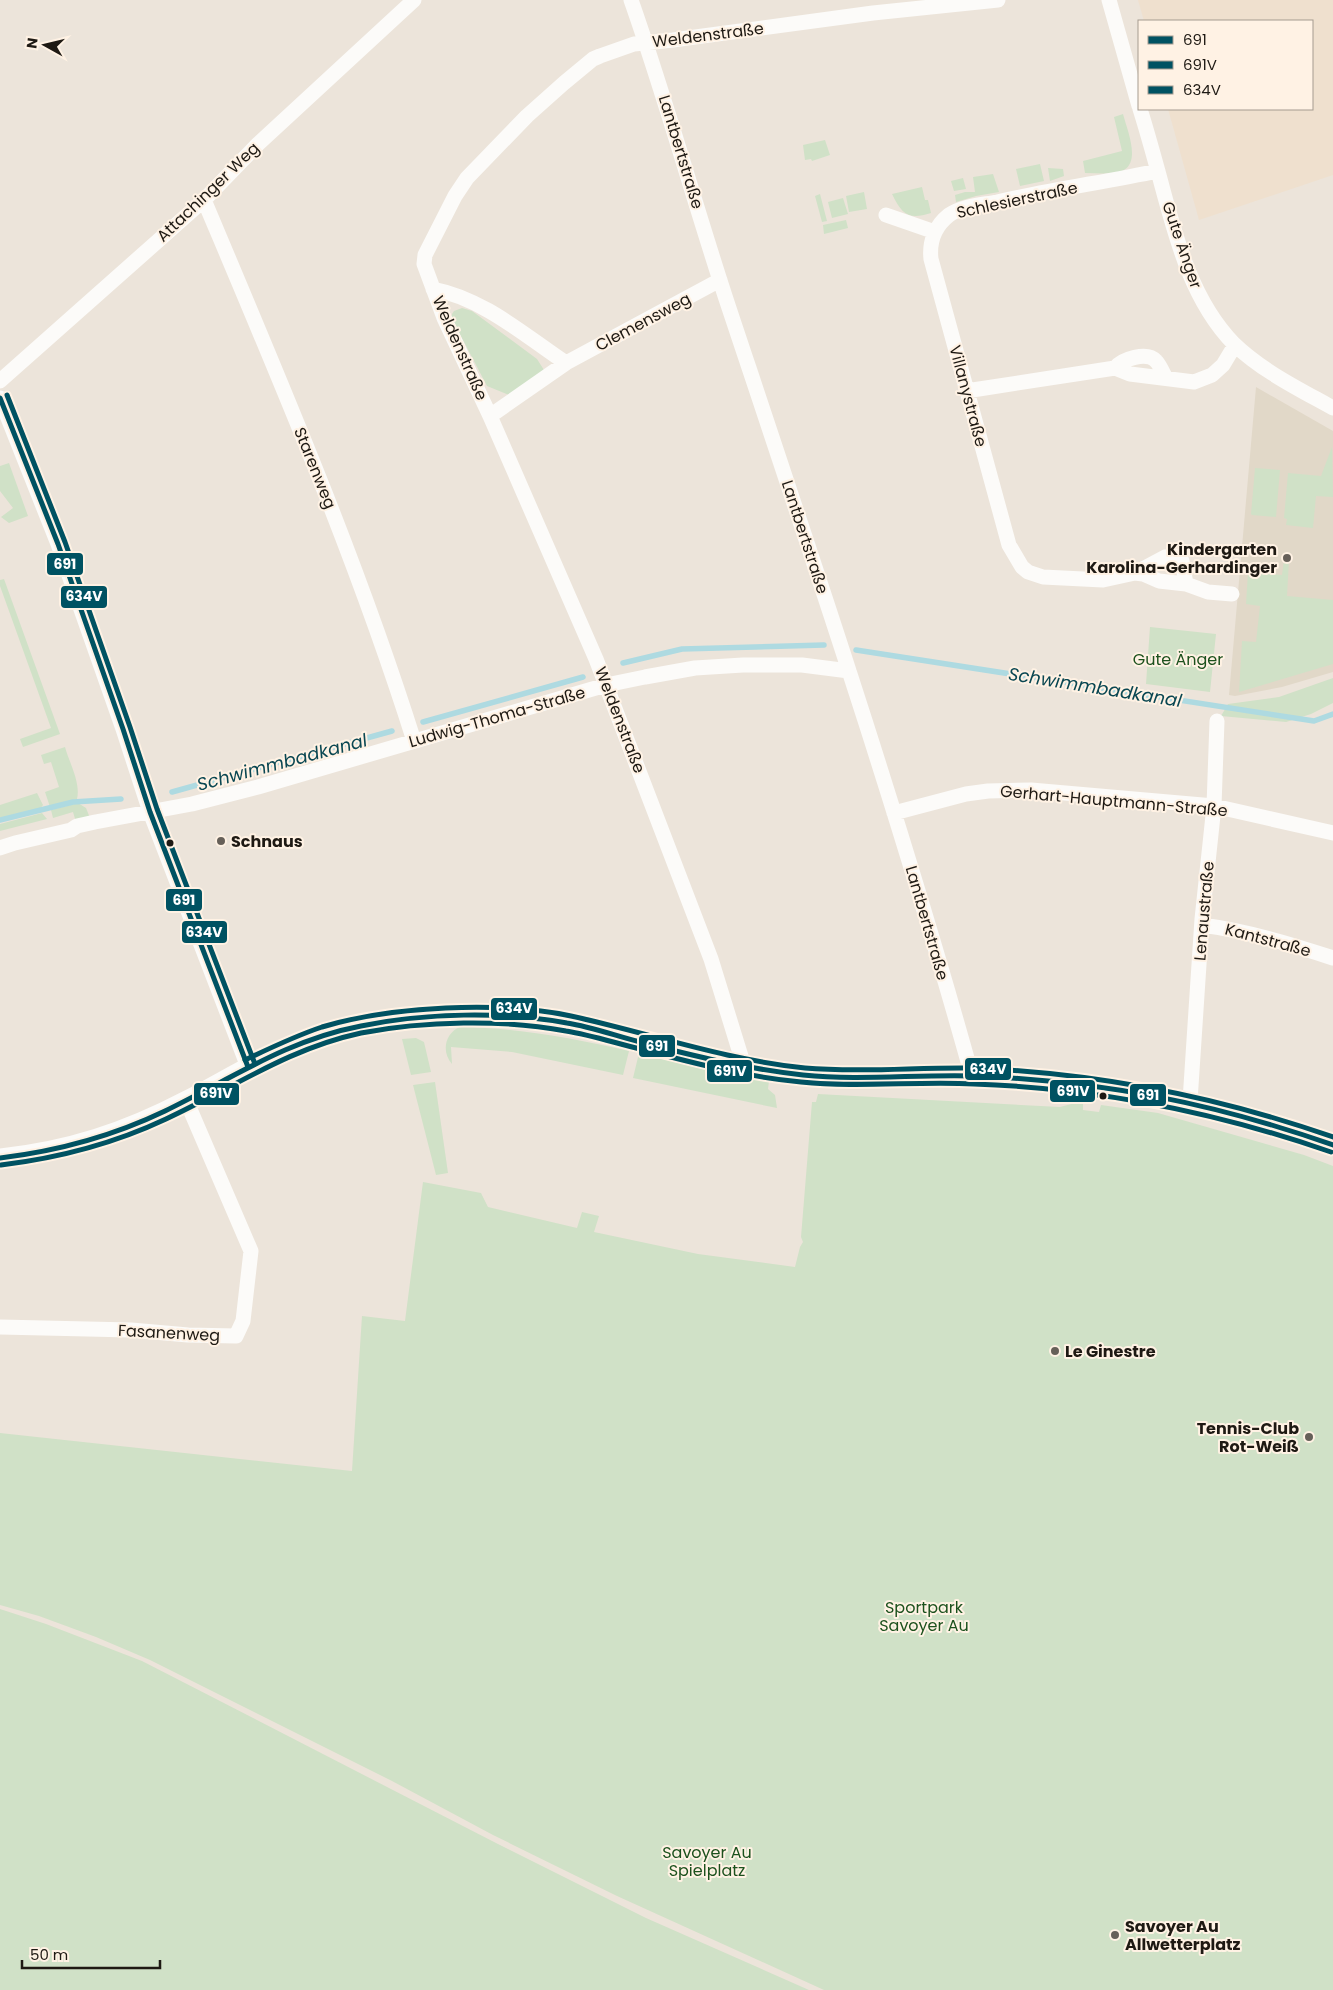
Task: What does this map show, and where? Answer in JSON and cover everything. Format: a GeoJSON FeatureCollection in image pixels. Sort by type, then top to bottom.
{"type":"FeatureCollection","features":[{"type":"Feature","properties":{"kind":"street","name":"Attachinger Weg"},"geometry":{"type":"LineString","coordinates":[[0,381],[204,200],[258,144],[414,0]]}},
{"type":"Feature","properties":{"kind":"street","name":"Lantbertstraße"},"geometry":{"type":"LineString","coordinates":[[632,0],[720,280],[894,813],[972,1076]]}},
{"type":"Feature","properties":{"kind":"street","name":"Weldenstraße"},"geometry":{"type":"LineString","coordinates":[[744,1066],[708,951],[638,765],[596,659],[490,416],[444,318],[424,264],[425,255],[455,196],[467,178],[527,116],[593,60],[634,44],[873,7],[998,0]]}},
{"type":"Feature","properties":{"kind":"street","name":"Gute Änger"},"geometry":{"type":"LineString","coordinates":[[1108,0],[1138,100]]}},
{"type":"Feature","properties":{"kind":"street","name":"Gute Änger"},"geometry":{"type":"LineString","coordinates":[[1141,110],[1178,242],[1200,297],[1222,330],[1235,345],[1254,361],[1333,408]]}},
{"type":"Feature","properties":{"kind":"street","name":"Schlesierstraße"},"geometry":{"type":"LineString","coordinates":[[934,232],[948,216],[958,210],[1158,172]]}},
{"type":"Feature","properties":{"kind":"street","name":"Starenweg"},"geometry":{"type":"LineString","coordinates":[[204,200],[342,534],[386,654],[414,741]]}},
{"type":"Feature","properties":{"kind":"street"},"geometry":{"type":"LineString","coordinates":[[886,215],[934,232]]}},
{"type":"Feature","properties":{"kind":"street","name":"Villanystraße"},"geometry":{"type":"LineString","coordinates":[[934,232],[930,248],[931,259],[1009,545],[1016,559],[1028,572],[1043,577],[1059,579],[1103,580],[1135,573]]}},
{"type":"Feature","properties":{"kind":"street","name":"Clemensweg"},"geometry":{"type":"LineString","coordinates":[[490,416],[566,363],[720,280]]}},
{"type":"Feature","properties":{"kind":"street"},"geometry":{"type":"LineString","coordinates":[[433,289],[454,293],[474,302],[566,363]]}},
{"type":"Feature","properties":{"kind":"street"},"geometry":{"type":"LineString","coordinates":[[966,391],[1115,368],[1128,360],[1140,357],[1151,357],[1156,361],[1166,378],[1194,382],[1212,375],[1223,365],[1235,345]]}},
{"type":"Feature","properties":{"kind":"street"},"geometry":{"type":"LineString","coordinates":[[0,398],[52,529],[123,729],[150,812],[248,1066]]}},
{"type":"Feature","properties":{"kind":"street"},"geometry":{"type":"LineString","coordinates":[[1135,573],[1165,557],[1177,556],[1182,560],[1186,584]]}},
{"type":"Feature","properties":{"kind":"street"},"geometry":{"type":"LineString","coordinates":[[1135,573],[1143,574],[1159,582],[1186,584],[1208,592],[1232,594]]}},
{"type":"Feature","properties":{"kind":"street","name":"Ludwig-Thoma-Straße"},"geometry":{"type":"LineString","coordinates":[[0,848],[15,842],[71,830],[77,826],[192,804],[258,787],[606,685],[695,668],[716,666],[802,665],[849,671]]}},
{"type":"Feature","properties":{"kind":"street","name":"Lenaustraße"},"geometry":{"type":"LineString","coordinates":[[1190,1101],[1202,925],[1214,806],[1217,721]]}},
{"type":"Feature","properties":{"kind":"street","name":"Gerhart-Hauptmann-Straße"},"geometry":{"type":"LineString","coordinates":[[894,813],[966,794],[1010,790],[1214,806],[1333,833]]}},
{"type":"Feature","properties":{"kind":"street","name":"Kantstraße"},"geometry":{"type":"LineString","coordinates":[[1202,925],[1234,929],[1277,939],[1333,958]]}},
{"type":"Feature","properties":{"kind":"street"},"geometry":{"type":"LineString","coordinates":[[0,1158],[61,1149],[130,1127],[186,1100],[248,1066],[294,1045],[352,1028],[429,1017],[464,1016],[540,1019],[567,1023],[744,1066],[836,1077],[972,1076],[1081,1083],[1190,1101],[1269,1123],[1333,1145]]}},
{"type":"Feature","properties":{"kind":"street","name":"Fasanenweg"},"geometry":{"type":"LineString","coordinates":[[0,1327],[131,1330],[203,1336],[236,1336],[243,1321],[251,1251],[186,1100]]}},
{"type":"Feature","properties":{"kind":"shaded area"},"geometry":{"type":"Polygon","coordinates":[[[1138,0],[1333,0],[1333,175],[1199,220],[1168,110],[1313,110],[1313,20],[1144,20],[1138,0]]]}},
{"type":"Feature","properties":{"kind":"shaded area","name":"Kindergarten Karolina-Gerhardinger"},"geometry":{"type":"Polygon","coordinates":[[[1256,387],[1333,431],[1333,672],[1282,687],[1235,696],[1229,695],[1256,387]]]}},
{"type":"Feature","properties":{"kind":"green space"},"geometry":{"type":"Polygon","coordinates":[[[1123,114],[1132,150],[1129,166],[1123,171],[1113,173],[1085,173],[1083,161],[1122,151],[1114,117],[1123,114]]]}},
{"type":"Feature","properties":{"kind":"green space"},"geometry":{"type":"Polygon","coordinates":[[[825,140],[830,155],[812,161],[811,159],[805,160],[803,145],[825,140]]]}},
{"type":"Feature","properties":{"kind":"green space"},"geometry":{"type":"Polygon","coordinates":[[[1040,164],[1044,181],[1020,186],[1016,169],[1040,164]]]}},
{"type":"Feature","properties":{"kind":"green space"},"geometry":{"type":"Polygon","coordinates":[[[1048,168],[1063,169],[1064,176],[1050,181],[1048,168]]]}},
{"type":"Feature","properties":{"kind":"green space"},"geometry":{"type":"Polygon","coordinates":[[[993,174],[999,192],[956,202],[955,195],[975,192],[973,177],[993,174]]]}},
{"type":"Feature","properties":{"kind":"green space"},"geometry":{"type":"Polygon","coordinates":[[[963,178],[966,189],[954,191],[951,181],[963,178]]]}},
{"type":"Feature","properties":{"kind":"green space"},"geometry":{"type":"Polygon","coordinates":[[[922,187],[931,213],[917,216],[907,214],[899,207],[892,194],[922,187]]]}},
{"type":"Feature","properties":{"kind":"green space"},"geometry":{"type":"Polygon","coordinates":[[[864,192],[867,209],[849,212],[846,196],[864,192]]]}},
{"type":"Feature","properties":{"kind":"green space"},"geometry":{"type":"Polygon","coordinates":[[[820,194],[827,221],[822,222],[815,196],[820,194]]]}},
{"type":"Feature","properties":{"kind":"green space"},"geometry":{"type":"Polygon","coordinates":[[[843,198],[848,214],[832,218],[828,202],[843,198]]]}},
{"type":"Feature","properties":{"kind":"green space"},"geometry":{"type":"Polygon","coordinates":[[[846,220],[848,228],[824,234],[823,225],[846,220]]]}},
{"type":"Feature","properties":{"kind":"green space"},"geometry":{"type":"Polygon","coordinates":[[[462,308],[472,311],[537,359],[544,370],[509,395],[487,386],[452,319],[454,311],[462,308]]]}},
{"type":"Feature","properties":{"kind":"green space"},"geometry":{"type":"Polygon","coordinates":[[[1332,447],[1333,497],[1316,496],[1313,528],[1286,525],[1287,519],[1284,518],[1288,473],[1321,476],[1332,447]]]}},
{"type":"Feature","properties":{"kind":"green space"},"geometry":{"type":"Polygon","coordinates":[[[9,463],[28,516],[9,523],[1,517],[13,508],[0,491],[0,466],[9,463]]]}},
{"type":"Feature","properties":{"kind":"green space"},"geometry":{"type":"Polygon","coordinates":[[[1255,468],[1280,470],[1276,517],[1251,514],[1255,468]]]}},
{"type":"Feature","properties":{"kind":"green space"},"geometry":{"type":"Polygon","coordinates":[[[1284,560],[1289,560],[1287,596],[1333,600],[1333,664],[1239,692],[1242,641],[1256,642],[1260,606],[1246,604],[1248,572],[1282,575],[1284,560]]]}},
{"type":"Feature","properties":{"kind":"green space"},"geometry":{"type":"Polygon","coordinates":[[[4,579],[60,734],[23,747],[20,739],[51,728],[0,586],[0,580],[4,579]]]}},
{"type":"Feature","properties":{"kind":"green space","name":"Gute Änger"},"geometry":{"type":"Polygon","coordinates":[[[1150,627],[1216,634],[1210,692],[1146,684],[1150,627]]]}},
{"type":"Feature","properties":{"kind":"green space"},"geometry":{"type":"Polygon","coordinates":[[[1333,678],[1333,703],[1311,714],[1286,722],[1221,716],[1228,704],[1279,697],[1333,678]]]}},
{"type":"Feature","properties":{"kind":"green space"},"geometry":{"type":"Polygon","coordinates":[[[65,747],[76,779],[77,799],[50,807],[45,792],[59,787],[51,762],[44,764],[41,755],[65,747]]]}},
{"type":"Feature","properties":{"kind":"green space"},"geometry":{"type":"Polygon","coordinates":[[[37,793],[43,805],[39,810],[0,819],[0,805],[37,793]]]}},
{"type":"Feature","properties":{"kind":"green space"},"geometry":{"type":"Polygon","coordinates":[[[78,803],[86,808],[90,818],[76,822],[73,812],[53,818],[51,810],[78,803]]]}},
{"type":"Feature","properties":{"kind":"green space"},"geometry":{"type":"Polygon","coordinates":[[[42,813],[47,819],[0,831],[0,824],[42,813]]]}},
{"type":"Feature","properties":{"kind":"green space"},"geometry":{"type":"Polygon","coordinates":[[[460,1027],[503,1029],[545,1034],[629,1051],[623,1075],[512,1052],[451,1047],[452,1064],[447,1054],[446,1043],[451,1034],[460,1027]]]}},
{"type":"Feature","properties":{"kind":"green space"},"geometry":{"type":"Polygon","coordinates":[[[416,1038],[424,1042],[431,1072],[411,1075],[402,1039],[416,1038]]]}},
{"type":"Feature","properties":{"kind":"green space"},"geometry":{"type":"Polygon","coordinates":[[[639,1053],[710,1071],[769,1081],[768,1089],[775,1095],[777,1108],[633,1078],[639,1053]]]}},
{"type":"Feature","properties":{"kind":"green space"},"geometry":{"type":"Polygon","coordinates":[[[435,1082],[448,1173],[436,1175],[413,1085],[435,1082]]]}},
{"type":"Feature","properties":{"kind":"green space","name":"Sportpark Savoyer Au"},"geometry":{"type":"Polygon","coordinates":[[[818,1094],[1060,1107],[1075,1103],[1083,1104],[1083,1110],[1099,1112],[1101,1105],[1158,1113],[1304,1155],[1333,1166],[1333,1990],[824,1990],[617,1896],[150,1660],[39,1616],[0,1605],[0,1433],[352,1471],[362,1316],[405,1321],[423,1182],[481,1193],[488,1207],[577,1228],[582,1212],[599,1216],[594,1232],[698,1254],[795,1267],[803,1242],[801,1237],[812,1102],[816,1102],[818,1094]]]}},
{"type":"Feature","properties":{"kind":"green space"},"geometry":{"type":"Polygon","coordinates":[[[0,1609],[46,1624],[142,1661],[646,1918],[809,1990],[0,1990],[0,1609]]]}},
{"type":"Feature","properties":{"kind":"waterway","name":"Schwimmbadkanal"},"geometry":{"type":"LineString","coordinates":[[623,663],[682,649],[824,645]]}},
{"type":"Feature","properties":{"kind":"waterway","name":"Schwimmbadkanal"},"geometry":{"type":"LineString","coordinates":[[856,650],[1314,721],[1333,714]]}},
{"type":"Feature","properties":{"kind":"waterway","name":"Schwimmbadkanal"},"geometry":{"type":"LineString","coordinates":[[423,722],[583,677]]}},
{"type":"Feature","properties":{"kind":"waterway","name":"Schwimmbadkanal"},"geometry":{"type":"LineString","coordinates":[[172,792],[392,731]]}},
{"type":"Feature","properties":{"kind":"waterway"},"geometry":{"type":"LineString","coordinates":[[0,820],[73,802],[121,799]]}},
{"type":"Feature","properties":{"kind":"transit line","name":"634V"},"geometry":{"type":"LineString","coordinates":[[7,395],[65,542],[157,809],[255,1064]]}},
{"type":"Feature","properties":{"kind":"transit line","name":"691"},"geometry":{"type":"LineString","coordinates":[[0,398],[58,544],[150,812],[248,1067]]}},
{"type":"Feature","properties":{"kind":"transit line","name":"634V"},"geometry":{"type":"LineString","coordinates":[[245,1060],[322,1027],[380,1014],[446,1008],[512,1008],[571,1016],[716,1053],[805,1068],[847,1070],[973,1068],[1065,1075],[1110,1081],[1200,1098],[1289,1122],[1333,1137]]}},
{"type":"Feature","properties":{"kind":"transit line","name":"691"},"geometry":{"type":"LineString","coordinates":[[0,1158],[64,1147],[125,1128],[165,1111],[260,1062],[334,1032],[411,1018],[464,1015],[542,1019],[567,1023],[721,1062],[803,1075],[824,1077],[975,1076],[1067,1083],[1112,1089],[1201,1106],[1245,1117],[1333,1145]]}},
{"type":"Feature","properties":{"kind":"transit line","name":"691V"},"geometry":{"type":"LineString","coordinates":[[1,1165],[65,1154],[126,1136],[191,1107],[284,1059],[334,1040],[385,1029],[464,1023],[517,1025],[566,1031],[720,1069],[781,1080],[823,1084],[931,1083],[1020,1086],[1110,1096],[1155,1104],[1243,1125],[1331,1152]]}},
{"type":"Feature","properties":{"kind":"place","name":"Kindergarten Karolina-Gerhardinger"},"geometry":{"type":"Point","coordinates":[1287,558]}},
{"type":"Feature","properties":{"kind":"place","name":"Schnaus"},"geometry":{"type":"Point","coordinates":[221,841]}},
{"type":"Feature","properties":{"kind":"place","name":"Le Ginestre"},"geometry":{"type":"Point","coordinates":[1055,1351]}},
{"type":"Feature","properties":{"kind":"place","name":"Tennis-Club Rot-Weiß"},"geometry":{"type":"Point","coordinates":[1309,1437]}},
{"type":"Feature","properties":{"kind":"place","name":"Savoyer Au Allwetterplatz"},"geometry":{"type":"Point","coordinates":[1115,1935]}},
{"type":"Feature","properties":{"kind":"park label","name":"Savoyer Au Spielplatz"},"geometry":{"type":"Point","coordinates":[707,1861]}}]}
